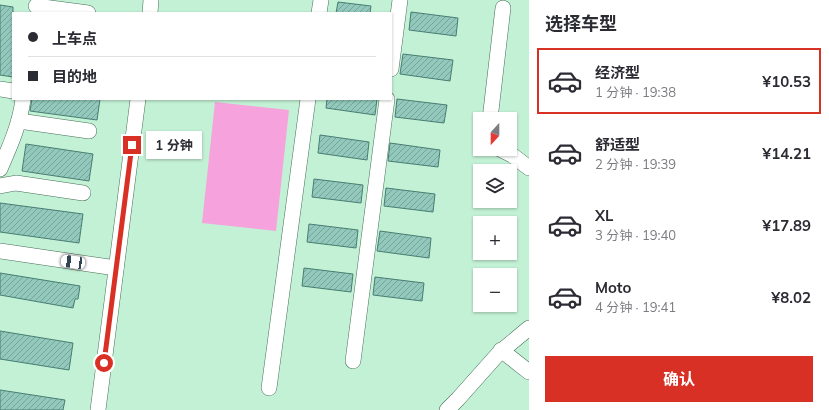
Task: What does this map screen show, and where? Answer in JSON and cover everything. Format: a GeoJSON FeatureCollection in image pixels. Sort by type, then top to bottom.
{"type":"FeatureCollection","features":[{"type":"Feature","properties":{"kind":"street"},"geometry":{"type":"LineString","coordinates":[[150,12],[151,0]]}},
{"type":"Feature","properties":{"kind":"street"},"geometry":{"type":"LineString","coordinates":[[319,12],[321,0]]}},
{"type":"Feature","properties":{"kind":"street"},"geometry":{"type":"LineString","coordinates":[[392,62],[400,0]]}},
{"type":"Feature","properties":{"kind":"street"},"geometry":{"type":"LineString","coordinates":[[36,6],[81,12]]}},
{"type":"Feature","properties":{"kind":"street"},"geometry":{"type":"LineString","coordinates":[[491,112],[503,8]]}},
{"type":"Feature","properties":{"kind":"street"},"geometry":{"type":"LineString","coordinates":[[0,89],[12,91]]}},
{"type":"Feature","properties":{"kind":"street"},"geometry":{"type":"LineString","coordinates":[[0,169],[19,122],[23,100]]}},
{"type":"Feature","properties":{"kind":"street"},"geometry":{"type":"LineString","coordinates":[[98,410],[138,100]]}},
{"type":"Feature","properties":{"kind":"street"},"geometry":{"type":"LineString","coordinates":[[269,388],[308,100]]}},
{"type":"Feature","properties":{"kind":"street"},"geometry":{"type":"LineString","coordinates":[[352,361],[387,100]]}},
{"type":"Feature","properties":{"kind":"street"},"geometry":{"type":"LineString","coordinates":[[19,122],[89,131]]}},
{"type":"Feature","properties":{"kind":"street"},"geometry":{"type":"LineString","coordinates":[[513,156],[529,168]]}},
{"type":"Feature","properties":{"kind":"street"},"geometry":{"type":"LineString","coordinates":[[0,186],[16,183],[84,193]]}},
{"type":"Feature","properties":{"kind":"street"},"geometry":{"type":"LineString","coordinates":[[0,251],[116,268]]}},
{"type":"Feature","properties":{"kind":"street"},"geometry":{"type":"LineString","coordinates":[[446,410],[458,399],[501,350],[529,328]]}},
{"type":"Feature","properties":{"kind":"street"},"geometry":{"type":"LineString","coordinates":[[501,350],[529,372]]}},
{"type":"Feature","properties":{"kind":"shaded area"},"geometry":{"type":"Polygon","coordinates":[[[215,102],[289,110],[276,231],[202,223],[215,102]]]}},
{"type":"Feature","properties":{"kind":"building"},"geometry":{"type":"Polygon","coordinates":[[[338,2],[371,6],[370,12],[336,12],[338,2]]]}},
{"type":"Feature","properties":{"kind":"building"},"geometry":{"type":"Polygon","coordinates":[[[0,5],[13,7],[13,12],[12,77],[0,75],[0,5]]]}},
{"type":"Feature","properties":{"kind":"building"},"geometry":{"type":"Polygon","coordinates":[[[411,12],[458,18],[456,36],[409,30],[411,12]]]}},
{"type":"Feature","properties":{"kind":"building"},"geometry":{"type":"Polygon","coordinates":[[[403,54],[453,60],[450,81],[400,74],[403,54]]]}},
{"type":"Feature","properties":{"kind":"building"},"geometry":{"type":"Polygon","coordinates":[[[397,99],[447,105],[444,123],[395,117],[397,99]]]}},
{"type":"Feature","properties":{"kind":"building"},"geometry":{"type":"Polygon","coordinates":[[[32,100],[100,100],[97,120],[30,111],[32,100]]]}},
{"type":"Feature","properties":{"kind":"building"},"geometry":{"type":"Polygon","coordinates":[[[327,100],[377,100],[375,115],[326,108],[327,100]]]}},
{"type":"Feature","properties":{"kind":"building"},"geometry":{"type":"Polygon","coordinates":[[[320,135],[369,142],[367,160],[318,153],[320,135]]]}},
{"type":"Feature","properties":{"kind":"building"},"geometry":{"type":"Polygon","coordinates":[[[390,143],[440,150],[438,167],[388,161],[390,143]]]}},
{"type":"Feature","properties":{"kind":"building"},"geometry":{"type":"Polygon","coordinates":[[[26,144],[93,154],[89,181],[22,171],[26,144]]]}},
{"type":"Feature","properties":{"kind":"building"},"geometry":{"type":"Polygon","coordinates":[[[314,179],[363,185],[361,203],[312,197],[314,179]]]}},
{"type":"Feature","properties":{"kind":"building"},"geometry":{"type":"Polygon","coordinates":[[[386,188],[435,194],[433,212],[384,206],[386,188]]]}},
{"type":"Feature","properties":{"kind":"building"},"geometry":{"type":"Polygon","coordinates":[[[0,203],[83,214],[79,243],[0,232],[0,203]]]}},
{"type":"Feature","properties":{"kind":"building"},"geometry":{"type":"Polygon","coordinates":[[[309,224],[358,230],[356,248],[307,242],[309,224]]]}},
{"type":"Feature","properties":{"kind":"building"},"geometry":{"type":"Polygon","coordinates":[[[380,231],[431,238],[429,258],[377,251],[380,231]]]}},
{"type":"Feature","properties":{"kind":"building"},"geometry":{"type":"Polygon","coordinates":[[[304,268],[353,274],[351,292],[302,286],[304,268]]]}},
{"type":"Feature","properties":{"kind":"building"},"geometry":{"type":"Polygon","coordinates":[[[0,273],[80,286],[78,299],[75,299],[73,308],[0,295],[0,273]]]}},
{"type":"Feature","properties":{"kind":"building"},"geometry":{"type":"Polygon","coordinates":[[[375,277],[424,283],[422,301],[373,295],[375,277]]]}},
{"type":"Feature","properties":{"kind":"building"},"geometry":{"type":"Polygon","coordinates":[[[0,331],[73,343],[69,370],[0,359],[0,331]]]}},
{"type":"Feature","properties":{"kind":"building"},"geometry":{"type":"Polygon","coordinates":[[[0,390],[65,400],[63,410],[0,410],[0,390]]]}},
{"type":"Feature","properties":{"kind":"route"},"geometry":{"type":"LineString","coordinates":[[104,363],[132,145]]}}]}
